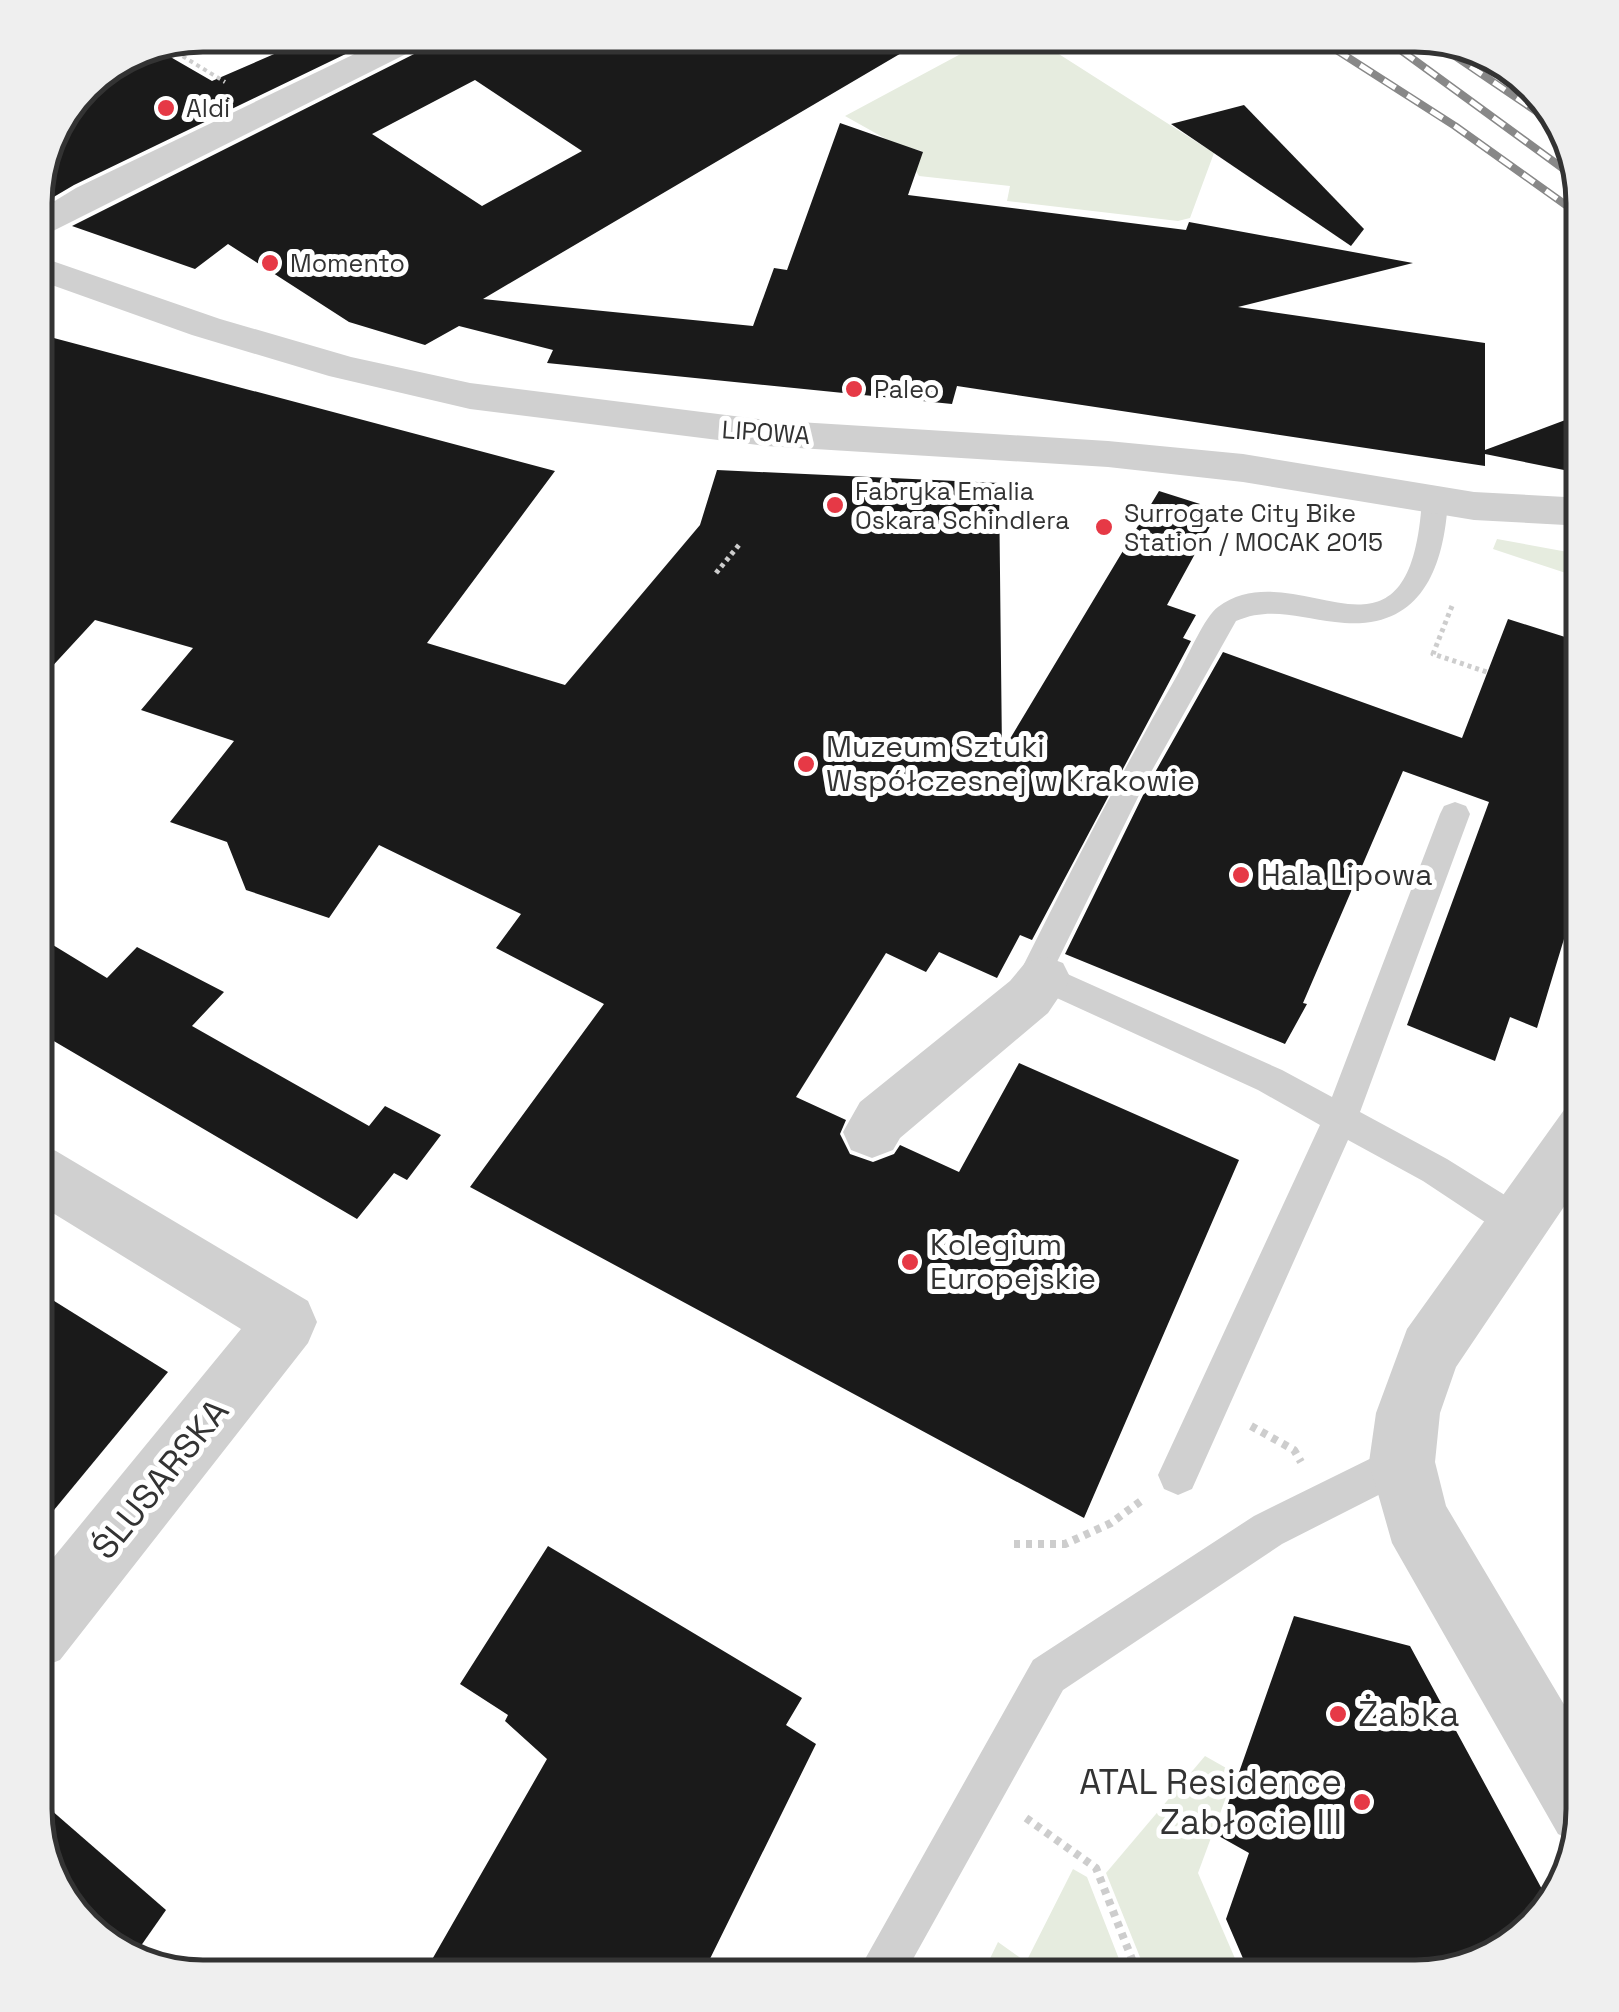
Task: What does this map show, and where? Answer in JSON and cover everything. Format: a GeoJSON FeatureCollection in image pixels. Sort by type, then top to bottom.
{"type":"FeatureCollection","features":[{"type":"Feature","properties":{"kind":"street"},"geometry":{"type":"LineString","coordinates":[[53,218],[89,196],[384,52]]}},
{"type":"Feature","properties":{"kind":"street","name":"LIPOWA"},"geometry":{"type":"LineString","coordinates":[[53,272],[281,350],[407,383],[503,401],[624,420],[766,433],[1108,454],[1244,468],[1514,511],[1566,512]]}},
{"type":"Feature","properties":{"kind":"street","name":"LIPOWA"},"geometry":{"type":"LineString","coordinates":[[1514,511],[1566,527]]}},
{"type":"Feature","properties":{"kind":"street"},"geometry":{"type":"LineString","coordinates":[[872,1132],[880,1120],[1029,997],[1044,979]]}},
{"type":"Feature","properties":{"kind":"street"},"geometry":{"type":"LineString","coordinates":[[1566,1153],[1429,1352],[1408,1413],[1402,1462],[1416,1519],[1566,1777]]}},
{"type":"Feature","properties":{"kind":"street","name":"ŚLUSARSKA"},"geometry":{"type":"LineString","coordinates":[[52,1181],[286,1322],[52,1613]]}},
{"type":"Feature","properties":{"kind":"lane"},"geometry":{"type":"LineString","coordinates":[[1435,499],[1432,540],[1414,590],[1398,606],[1369,615],[1258,602],[1239,605],[1226,614],[1123,796],[1035,974],[1270,1080],[1341,1117],[1516,1222]]}},
{"type":"Feature","properties":{"kind":"lane"},"geometry":{"type":"LineString","coordinates":[[1178,1475],[1341,1117],[1454,814]]}},
{"type":"Feature","properties":{"kind":"lane"},"geometry":{"type":"LineString","coordinates":[[888,1960],[1048,1675],[1268,1530],[1402,1462]]}},
{"type":"Feature","properties":{"kind":"path"},"geometry":{"type":"LineString","coordinates":[[180,54],[240,90]]}},
{"type":"Feature","properties":{"kind":"path"},"geometry":{"type":"LineString","coordinates":[[716,573],[739,545]]}},
{"type":"Feature","properties":{"kind":"path"},"geometry":{"type":"LineString","coordinates":[[1453,605],[1433,654],[1487,672]]}},
{"type":"Feature","properties":{"kind":"path"},"geometry":{"type":"LineString","coordinates":[[1210,1404],[1294,1450],[1325,1501]]}},
{"type":"Feature","properties":{"kind":"path"},"geometry":{"type":"LineString","coordinates":[[1014,1544],[1065,1544],[1111,1522],[1178,1475]]}},
{"type":"Feature","properties":{"kind":"path"},"geometry":{"type":"LineString","coordinates":[[984,1788],[1096,1868],[1132,1960]]}},
{"type":"Feature","properties":{"kind":"shaded area"},"geometry":{"type":"Polygon","coordinates":[[[963,53],[1057,53],[1214,153],[1190,218],[1178,221],[1007,201],[1010,186],[919,176],[916,171],[922,151],[895,144],[845,116],[963,53]]]}},
{"type":"Feature","properties":{"kind":"shaded area"},"geometry":{"type":"Polygon","coordinates":[[[1497,539],[1566,552],[1566,573],[1493,549],[1497,539]]]}},
{"type":"Feature","properties":{"kind":"shaded area"},"geometry":{"type":"Polygon","coordinates":[[[1205,1756],[1235,1773],[1198,1873],[1236,1960],[1141,1960],[1106,1873],[1205,1756]]]}},
{"type":"Feature","properties":{"kind":"shaded area"},"geometry":{"type":"Polygon","coordinates":[[[1073,1869],[1087,1877],[1119,1960],[1027,1960],[1073,1869]]]}},
{"type":"Feature","properties":{"kind":"shaded area"},"geometry":{"type":"Polygon","coordinates":[[[998,1942],[1023,1960],[989,1960],[998,1942]]]}},
{"type":"Feature","properties":{"kind":"building"},"geometry":{"type":"Polygon","coordinates":[[[279,52],[350,52],[53,197],[68,137],[97,97],[120,78],[170,56],[212,81],[279,52]]]}},
{"type":"Feature","properties":{"kind":"building"},"geometry":{"type":"Polygon","coordinates":[[[418,52],[902,53],[483,299],[753,326],[774,268],[787,270],[840,123],[923,152],[908,195],[1186,230],[1189,222],[1413,263],[1238,307],[1485,343],[1485,450],[1566,420],[1566,470],[1485,454],[1485,466],[957,386],[952,404],[547,363],[553,350],[459,326],[425,345],[349,322],[228,244],[195,269],[72,226],[418,52]],[[475,80],[372,134],[482,206],[582,151],[475,80]]]}},
{"type":"Feature","properties":{"kind":"building"},"geometry":{"type":"Polygon","coordinates":[[[1244,105],[1364,229],[1351,246],[1171,124],[1244,105]]]}},
{"type":"Feature","properties":{"kind":"building"},"geometry":{"type":"Polygon","coordinates":[[[53,338],[555,471],[427,643],[565,685],[700,525],[717,470],[999,483],[1002,752],[1159,491],[1219,510],[1167,605],[1196,615],[1183,638],[1191,641],[1032,940],[1020,935],[997,978],[939,952],[926,972],[886,953],[796,1097],[846,1120],[840,1134],[850,1154],[873,1162],[894,1154],[900,1145],[959,1172],[1019,1063],[1239,1160],[1084,1518],[470,1187],[604,1004],[496,948],[521,914],[379,845],[329,918],[246,890],[227,842],[170,822],[234,741],[141,710],[193,648],[95,620],[53,666],[53,338]]]}},
{"type":"Feature","properties":{"kind":"building"},"geometry":{"type":"Polygon","coordinates":[[[1508,619],[1566,637],[1566,932],[1537,1028],[1510,1017],[1495,1061],[1407,1025],[1489,802],[1403,771],[1303,1003],[1307,1004],[1285,1044],[1065,954],[1149,783],[1223,652],[1462,738],[1508,619]]]}},
{"type":"Feature","properties":{"kind":"building"},"geometry":{"type":"Polygon","coordinates":[[[53,945],[107,978],[137,947],[224,992],[192,1026],[369,1126],[385,1106],[441,1135],[407,1180],[394,1173],[357,1219],[52,1040],[53,945]]]}},
{"type":"Feature","properties":{"kind":"building"},"geometry":{"type":"Polygon","coordinates":[[[52,1300],[168,1372],[52,1512],[52,1300]]]}},
{"type":"Feature","properties":{"kind":"building"},"geometry":{"type":"Polygon","coordinates":[[[548,1546],[802,1698],[786,1725],[816,1744],[709,1960],[432,1960],[547,1759],[505,1721],[508,1715],[460,1684],[548,1546]]]}},
{"type":"Feature","properties":{"kind":"building","name":"ATAL Residence Zabłocie III"},"geometry":{"type":"Polygon","coordinates":[[[1294,1616],[1410,1646],[1542,1890],[1522,1915],[1499,1934],[1454,1954],[1415,1960],[1244,1960],[1226,1919],[1249,1853],[1217,1835],[1294,1616]]]}},
{"type":"Feature","properties":{"kind":"building"},"geometry":{"type":"Polygon","coordinates":[[[52,1811],[166,1910],[141,1945],[104,1922],[68,1875],[52,1811]]]}},
{"type":"Feature","properties":{"kind":"railway"},"geometry":{"type":"LineString","coordinates":[[1341,53],[1455,126],[1566,205]]}},
{"type":"Feature","properties":{"kind":"railway"},"geometry":{"type":"LineString","coordinates":[[1405,53],[1562,167]]}},
{"type":"Feature","properties":{"kind":"railway"},"geometry":{"type":"LineString","coordinates":[[1461,60],[1531,107]]}},
{"type":"Feature","properties":{"kind":"place","name":"Aldi"},"geometry":{"type":"Point","coordinates":[166,108]}},
{"type":"Feature","properties":{"kind":"place","name":"Momento"},"geometry":{"type":"Point","coordinates":[270,263]}},
{"type":"Feature","properties":{"kind":"place","name":"Paleo"},"geometry":{"type":"Point","coordinates":[854,389]}},
{"type":"Feature","properties":{"kind":"place","name":"Fabryka Emalia Oskara Schindlera"},"geometry":{"type":"Point","coordinates":[835,505]}},
{"type":"Feature","properties":{"kind":"place","name":"Surrogate City Bike Station / MOCAK 2015"},"geometry":{"type":"Point","coordinates":[1104,527]}},
{"type":"Feature","properties":{"kind":"place","name":"Muzeum Sztuki Współczesnej w Krakowie"},"geometry":{"type":"Point","coordinates":[806,764]}},
{"type":"Feature","properties":{"kind":"place","name":"Hala Lipowa"},"geometry":{"type":"Point","coordinates":[1241,875]}},
{"type":"Feature","properties":{"kind":"place","name":"Kolegium Europejskie"},"geometry":{"type":"Point","coordinates":[910,1262]}},
{"type":"Feature","properties":{"kind":"place","name":"Żabka"},"geometry":{"type":"Point","coordinates":[1338,1714]}},
{"type":"Feature","properties":{"kind":"place","name":"ATAL Residence Zabłocie III"},"geometry":{"type":"Point","coordinates":[1362,1802]}}]}
